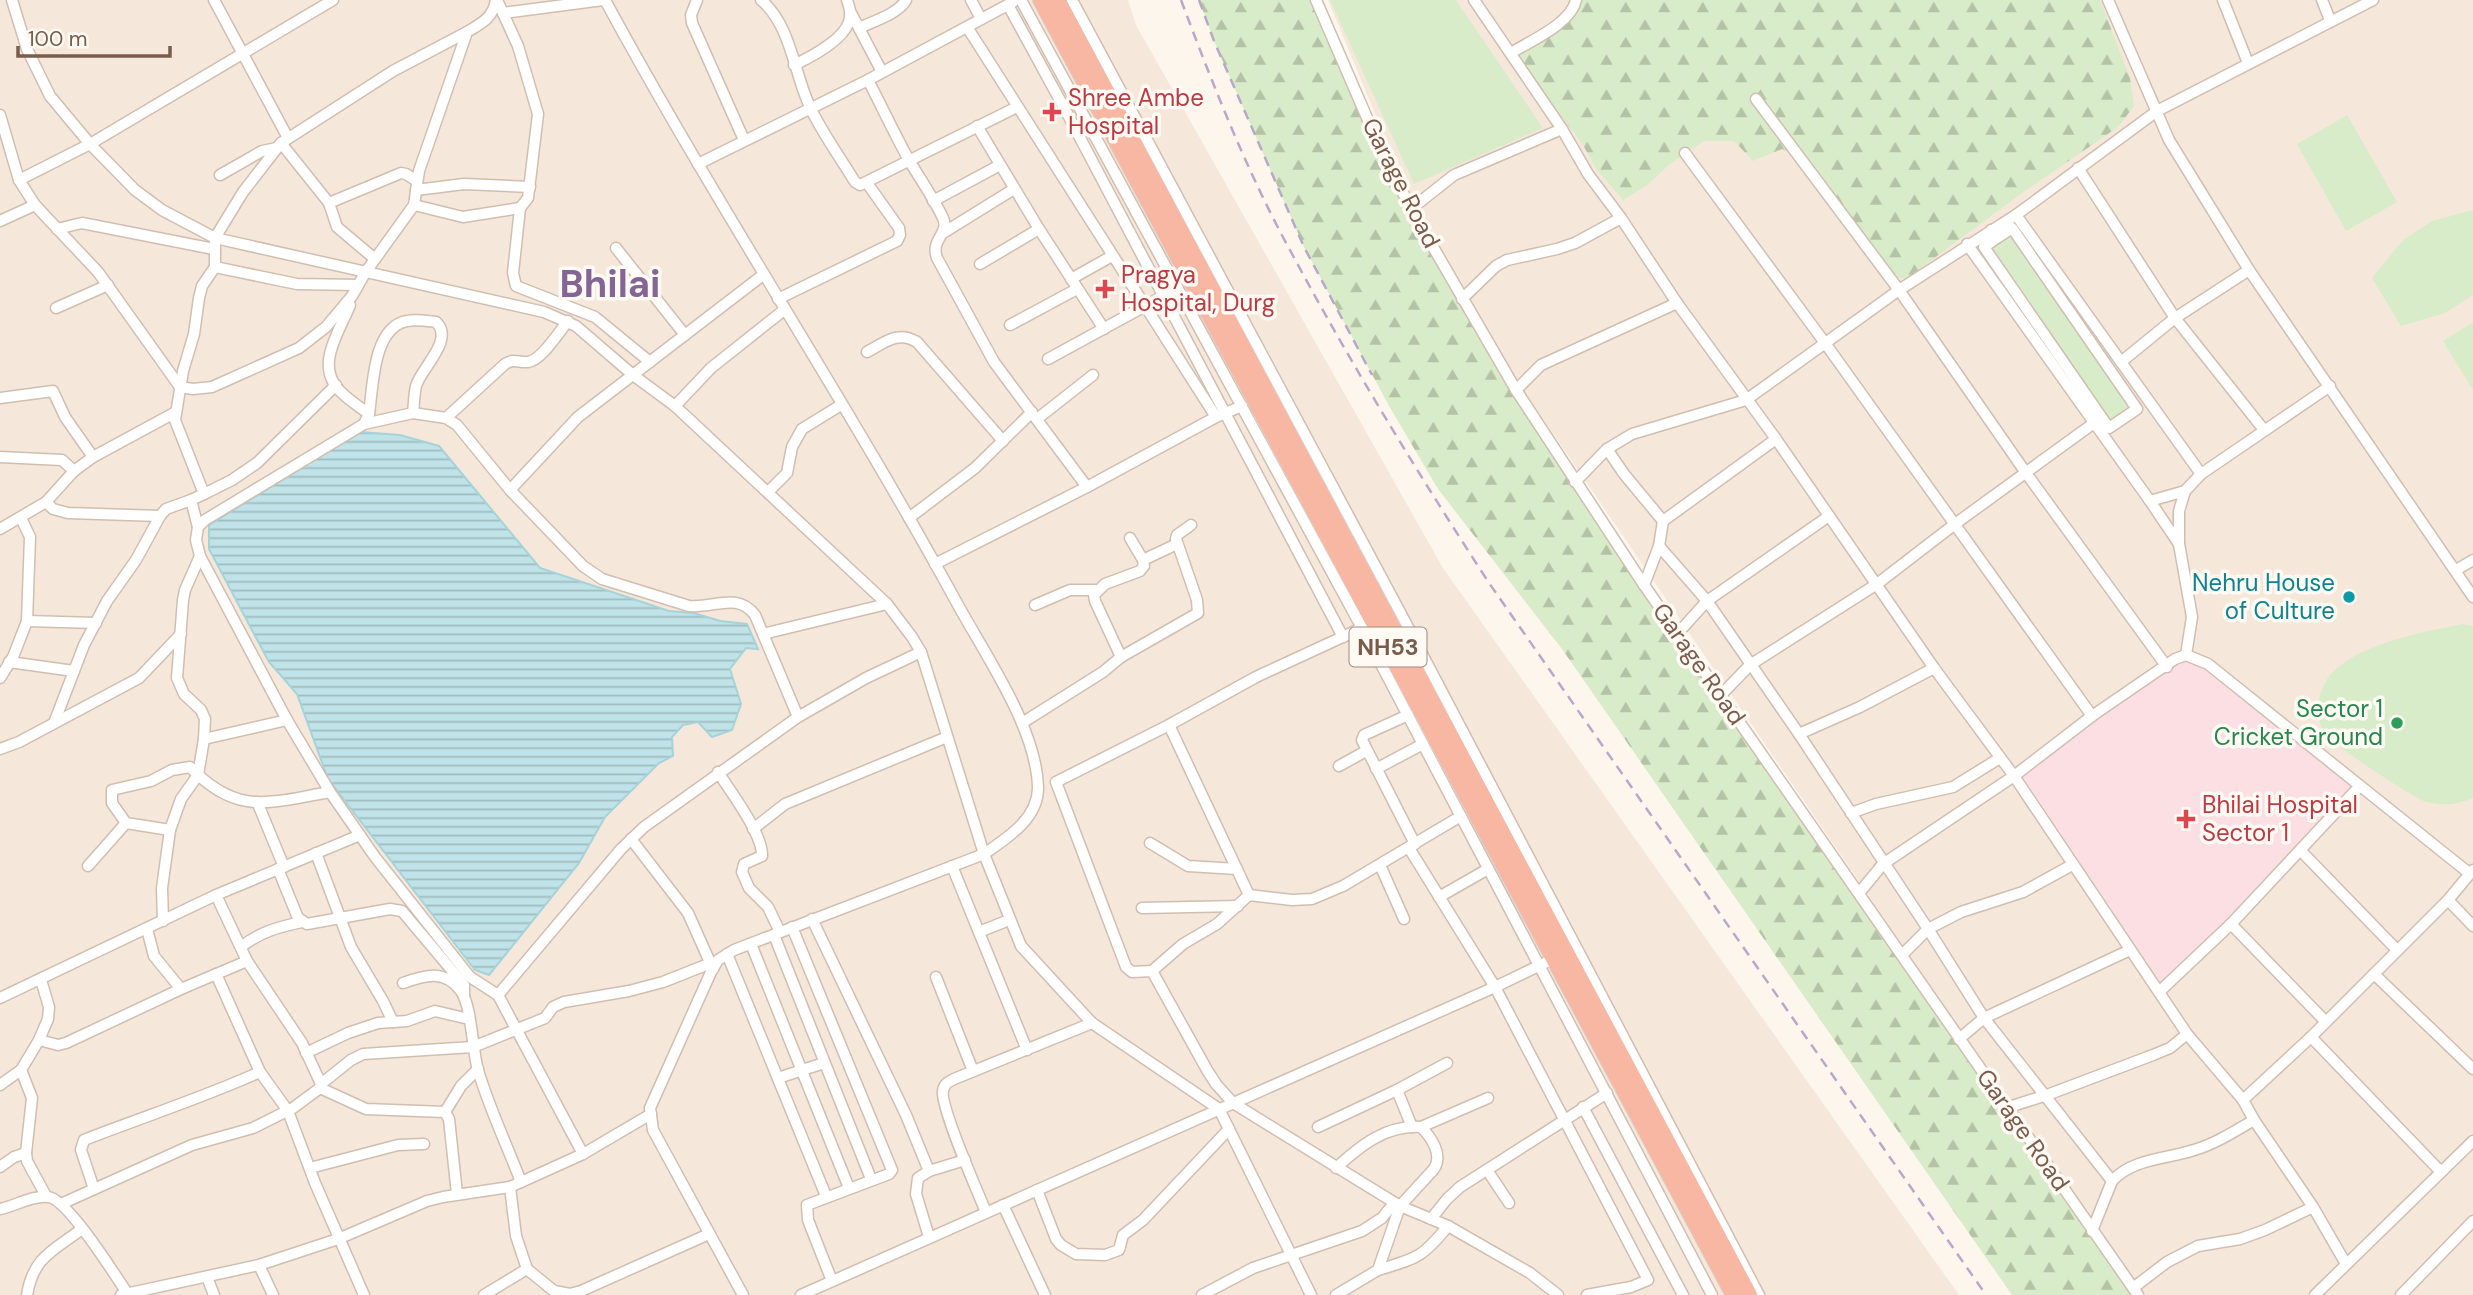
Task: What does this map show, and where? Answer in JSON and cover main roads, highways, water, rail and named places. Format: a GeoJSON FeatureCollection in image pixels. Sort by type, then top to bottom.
{"type":"FeatureCollection","features":[{"type":"Feature","properties":{"kind":"highway","name":"NH53"},"geometry":{"type":"LineString","coordinates":[[1041,0],[1334,561],[1555,958],[1734,1295]]}},
{"type":"Feature","properties":{"kind":"highway","name":"NH53"},"geometry":{"type":"LineString","coordinates":[[1057,0],[1749,1295]]}},
{"type":"Feature","properties":{"kind":"water"},"geometry":{"type":"Polygon","coordinates":[[[360,432],[400,435],[439,446],[540,568],[669,611],[694,613],[720,621],[747,624],[758,649],[746,648],[730,669],[741,704],[732,730],[712,737],[698,722],[683,725],[672,737],[673,756],[659,763],[605,817],[579,863],[489,975],[475,970],[328,779],[297,694],[269,662],[209,549],[209,525],[360,432]]]}},
{"type":"Feature","properties":{"kind":"railway"},"geometry":{"type":"LineString","coordinates":[[1181,0],[1232,128],[1275,222],[1338,337],[1412,461],[1489,583],[1986,1295]]}},
{"type":"Feature","properties":{"kind":"railway"},"geometry":{"type":"LineString","coordinates":[[1199,0],[1214,41],[1304,247],[1372,375]]}},
{"type":"Feature","properties":{"kind":"place","name":"Shree Ambe Hospital"},"geometry":{"type":"Point","coordinates":[1052,112]}},
{"type":"Feature","properties":{"kind":"place","name":"Pragya Hospital, Durg"},"geometry":{"type":"Point","coordinates":[1105,289]}},
{"type":"Feature","properties":{"kind":"place","name":"Nehru House of Culture"},"geometry":{"type":"Point","coordinates":[2349,597]}},
{"type":"Feature","properties":{"kind":"place","name":"Sector 1 Cricket Ground"},"geometry":{"type":"Point","coordinates":[2397,723]}},
{"type":"Feature","properties":{"kind":"place","name":"Bhilai Hospital Sector 1"},"geometry":{"type":"Point","coordinates":[2186,819]}},
{"type":"Feature","properties":{"kind":"district","name":"Bhilai"},"geometry":{"type":"Point","coordinates":[610,284]}}]}
